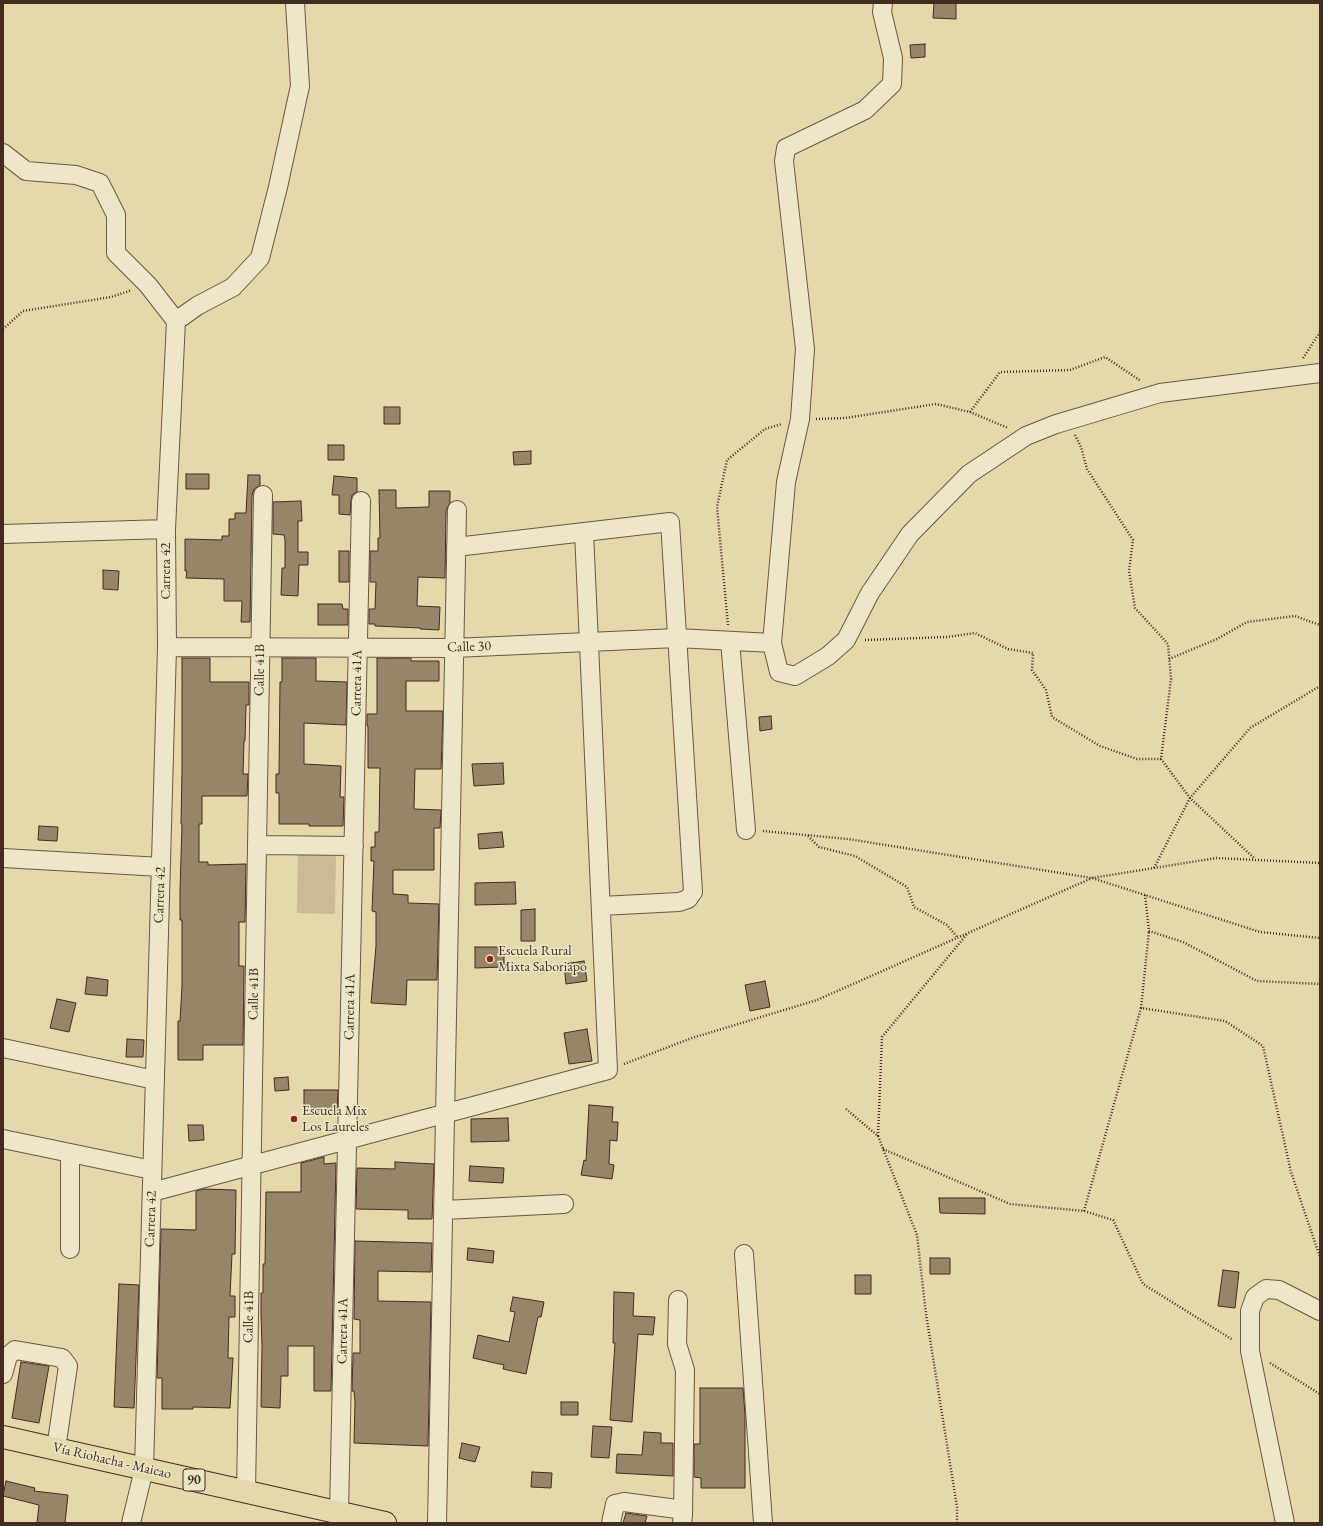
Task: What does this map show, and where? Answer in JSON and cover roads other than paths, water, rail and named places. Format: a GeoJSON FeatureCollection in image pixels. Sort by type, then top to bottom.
{"type":"FeatureCollection","features":[{"type":"Feature","properties":{"kind":"highway","name":"Vía Riohacha - Maicao"},"geometry":{"type":"LineString","coordinates":[[3,1437],[385,1523]]}},
{"type":"Feature","properties":{"kind":"street"},"geometry":{"type":"LineString","coordinates":[[3,153],[26,171],[76,175],[100,183],[116,215],[116,253],[148,285],[176,321],[197,306],[233,287],[260,258],[278,187],[300,86],[295,3]]}},
{"type":"Feature","properties":{"kind":"street"},"geometry":{"type":"LineString","coordinates":[[883,3],[882,12],[893,58],[892,84],[865,110],[786,148],[784,161],[805,349],[800,419],[786,482],[772,643],[779,672],[795,676],[828,656],[846,640],[870,593],[910,534],[969,474],[1026,436],[1056,424],[1160,394],[1320,373]]}},
{"type":"Feature","properties":{"kind":"street","name":"Carrera 42"},"geometry":{"type":"LineString","coordinates":[[131,1523],[144,1469],[167,647],[166,529],[176,321]]}},
{"type":"Feature","properties":{"kind":"street","name":"Calle 41B"},"geometry":{"type":"LineString","coordinates":[[246,1492],[263,495]]}},
{"type":"Feature","properties":{"kind":"street","name":"Carrera 41A"},"geometry":{"type":"LineString","coordinates":[[339,1512],[361,501]]}},
{"type":"Feature","properties":{"kind":"street"},"geometry":{"type":"LineString","coordinates":[[437,1523],[446,1114],[456,510]]}},
{"type":"Feature","properties":{"kind":"street"},"geometry":{"type":"LineString","coordinates":[[456,548],[670,522],[693,892],[688,899],[679,902],[601,906]]}},
{"type":"Feature","properties":{"kind":"street"},"geometry":{"type":"LineString","coordinates":[[3,534],[166,529]]}},
{"type":"Feature","properties":{"kind":"street"},"geometry":{"type":"LineString","coordinates":[[152,1192],[608,1070],[584,532]]}},
{"type":"Feature","properties":{"kind":"street","name":"Calle 30"},"geometry":{"type":"LineString","coordinates":[[167,647],[454,648],[677,638],[730,642],[772,643]]}},
{"type":"Feature","properties":{"kind":"street"},"geometry":{"type":"LineString","coordinates":[[730,642],[746,830]]}},
{"type":"Feature","properties":{"kind":"street"},"geometry":{"type":"LineString","coordinates":[[257,845],[354,846]]}},
{"type":"Feature","properties":{"kind":"street"},"geometry":{"type":"LineString","coordinates":[[3,858],[161,867]]}},
{"type":"Feature","properties":{"kind":"street"},"geometry":{"type":"LineString","coordinates":[[3,1048],[155,1080]]}},
{"type":"Feature","properties":{"kind":"street"},"geometry":{"type":"LineString","coordinates":[[3,1139],[152,1170]]}},
{"type":"Feature","properties":{"kind":"street"},"geometry":{"type":"LineString","coordinates":[[70,1153],[70,1249]]}},
{"type":"Feature","properties":{"kind":"street"},"geometry":{"type":"LineString","coordinates":[[444,1210],[564,1204]]}},
{"type":"Feature","properties":{"kind":"street"},"geometry":{"type":"LineString","coordinates":[[744,1254],[763,1523]]}},
{"type":"Feature","properties":{"kind":"street"},"geometry":{"type":"LineString","coordinates":[[1285,1523],[1250,1350],[1250,1310],[1255,1297],[1266,1290],[1279,1290],[1320,1311]]}},
{"type":"Feature","properties":{"kind":"street"},"geometry":{"type":"LineString","coordinates":[[678,1300],[677,1344],[685,1370],[682,1519]]}},
{"type":"Feature","properties":{"kind":"street"},"geometry":{"type":"LineString","coordinates":[[3,1374],[8,1356],[15,1350],[62,1358],[68,1366],[56,1449]]}},
{"type":"Feature","properties":{"kind":"street"},"geometry":{"type":"LineString","coordinates":[[611,1523],[615,1504],[624,1502],[677,1508],[682,1519]]}},
{"type":"Feature","properties":{"kind":"place","name":"Escuela Rural Mixta Saboriapo"},"geometry":{"type":"Point","coordinates":[490,959]}},
{"type":"Feature","properties":{"kind":"place","name":"Escuela Mix Los Laureles"},"geometry":{"type":"Point","coordinates":[294,1119]}}]}
